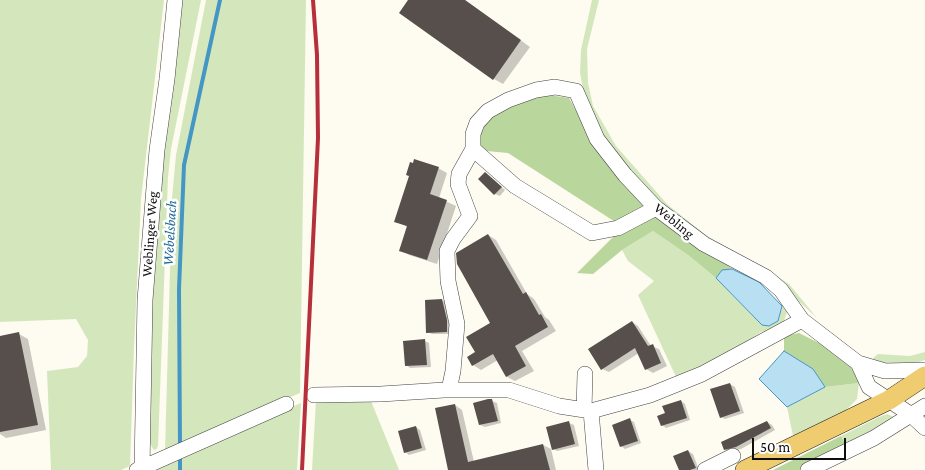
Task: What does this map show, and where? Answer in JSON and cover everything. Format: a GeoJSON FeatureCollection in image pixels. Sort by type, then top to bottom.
{"type":"FeatureCollection","features":[{"type":"Feature","properties":{"kind":"main road"},"geometry":{"type":"LineString","coordinates":[[745,470],[889,400],[925,376]]}},
{"type":"Feature","properties":{"kind":"street","name":"Weblinger Weg"},"geometry":{"type":"LineString","coordinates":[[140,469],[145,300],[157,150],[175,0]]}},
{"type":"Feature","properties":{"kind":"street","name":"Webling"},"geometry":{"type":"LineString","coordinates":[[473,149],[473,134],[477,123],[488,111],[508,100],[536,90],[555,87],[576,91],[597,139],[625,175],[656,208],[704,244],[766,277],[781,290],[802,320],[858,363],[885,371],[925,370]]}},
{"type":"Feature","properties":{"kind":"street"},"geometry":{"type":"LineString","coordinates":[[449,390],[453,371],[457,324],[448,280],[447,251],[470,216],[458,184],[459,174],[473,149],[515,186],[592,233],[618,228],[656,208]]}},
{"type":"Feature","properties":{"kind":"street"},"geometry":{"type":"LineString","coordinates":[[314,395],[449,390],[508,390],[559,406],[588,410],[650,395],[702,374],[802,320]]}},
{"type":"Feature","properties":{"kind":"street","name":"Webling"},"geometry":{"type":"LineString","coordinates":[[858,363],[869,387],[910,414],[925,428]]}},
{"type":"Feature","properties":{"kind":"street"},"geometry":{"type":"LineString","coordinates":[[873,367],[889,400]]}},
{"type":"Feature","properties":{"kind":"street"},"geometry":{"type":"LineString","coordinates":[[585,374],[596,470]]}},
{"type":"Feature","properties":{"kind":"street"},"geometry":{"type":"LineString","coordinates":[[140,469],[286,404]]}},
{"type":"Feature","properties":{"kind":"street"},"geometry":{"type":"LineString","coordinates":[[808,470],[874,438],[925,406]]}},
{"type":"Feature","properties":{"kind":"street"},"geometry":{"type":"LineString","coordinates":[[705,470],[733,456]]}},
{"type":"Feature","properties":{"kind":"green space"},"geometry":{"type":"Polygon","coordinates":[[[0,0],[164,0],[141,199],[130,466],[121,470],[51,470],[47,371],[78,367],[87,356],[88,340],[76,319],[0,322],[0,0]]]}},
{"type":"Feature","properties":{"kind":"green space"},"geometry":{"type":"Polygon","coordinates":[[[180,0],[201,0],[171,149],[168,177],[158,446],[156,450],[153,449],[149,441],[150,344],[158,195],[180,0]]]}},
{"type":"Feature","properties":{"kind":"green space"},"geometry":{"type":"Polygon","coordinates":[[[206,0],[306,0],[300,393],[165,451],[172,198],[176,155],[206,0]]]}},
{"type":"Feature","properties":{"kind":"green space"},"geometry":{"type":"Polygon","coordinates":[[[592,0],[599,0],[587,49],[588,83],[593,106],[616,146],[668,205],[707,236],[789,284],[817,318],[790,293],[717,247],[652,198],[603,135],[585,100],[580,73],[581,50],[592,0]]]}},
{"type":"Feature","properties":{"kind":"green space"},"geometry":{"type":"Polygon","coordinates":[[[542,94],[569,98],[595,145],[646,207],[620,225],[508,153],[487,151],[476,146],[482,125],[503,109],[542,94]]]}},
{"type":"Feature","properties":{"kind":"green space"},"geometry":{"type":"Polygon","coordinates":[[[654,213],[721,259],[732,269],[722,271],[716,278],[688,255],[653,231],[622,250],[593,274],[577,273],[613,237],[654,213]]]}},
{"type":"Feature","properties":{"kind":"green space"},"geometry":{"type":"Polygon","coordinates":[[[653,231],[688,255],[716,278],[762,325],[778,321],[782,306],[787,312],[784,321],[774,329],[761,332],[728,354],[677,379],[638,295],[654,281],[628,261],[622,250],[653,231]]]}},
{"type":"Feature","properties":{"kind":"green space"},"geometry":{"type":"Polygon","coordinates":[[[799,333],[829,348],[851,367],[859,383],[825,387],[813,369],[784,351],[784,336],[799,333]]]}},
{"type":"Feature","properties":{"kind":"green space"},"geometry":{"type":"Polygon","coordinates":[[[925,352],[925,360],[901,367],[876,362],[873,358],[878,354],[910,356],[925,352]]]}},
{"type":"Feature","properties":{"kind":"green space"},"geometry":{"type":"Polygon","coordinates":[[[859,383],[857,399],[844,412],[793,436],[787,407],[825,387],[859,383]]]}},
{"type":"Feature","properties":{"kind":"green space"},"geometry":{"type":"Polygon","coordinates":[[[316,400],[371,401],[399,470],[312,470],[316,400]]]}},
{"type":"Feature","properties":{"kind":"green space"},"geometry":{"type":"Polygon","coordinates":[[[301,403],[297,470],[152,470],[184,454],[301,403]]]}},
{"type":"Feature","properties":{"kind":"green space"},"geometry":{"type":"Polygon","coordinates":[[[887,414],[894,417],[847,447],[841,436],[887,414]]]}},
{"type":"Feature","properties":{"kind":"green space"},"geometry":{"type":"Polygon","coordinates":[[[841,436],[847,447],[800,470],[773,470],[841,436]]]}},
{"type":"Feature","properties":{"kind":"water"},"geometry":{"type":"Polygon","coordinates":[[[732,269],[759,282],[782,306],[778,321],[769,326],[762,325],[716,278],[722,270],[732,269]]]}},
{"type":"Feature","properties":{"kind":"water"},"geometry":{"type":"Polygon","coordinates":[[[784,351],[813,369],[825,387],[787,407],[759,379],[784,351]]]}},
{"type":"Feature","properties":{"kind":"building"},"geometry":{"type":"Polygon","coordinates":[[[408,0],[465,0],[521,40],[493,80],[399,13],[408,0]]]}},
{"type":"Feature","properties":{"kind":"building"},"geometry":{"type":"Polygon","coordinates":[[[414,159],[439,167],[430,194],[447,200],[427,260],[399,251],[407,226],[394,222],[409,176],[406,175],[410,162],[413,163],[414,159]]]}},
{"type":"Feature","properties":{"kind":"building"},"geometry":{"type":"Polygon","coordinates":[[[485,172],[502,187],[494,195],[478,179],[485,172]]]}},
{"type":"Feature","properties":{"kind":"building"},"geometry":{"type":"Polygon","coordinates":[[[488,234],[523,294],[526,292],[548,327],[515,346],[526,366],[506,377],[493,354],[472,366],[467,357],[475,352],[466,337],[490,323],[457,264],[456,253],[488,234]]]}},
{"type":"Feature","properties":{"kind":"building"},"geometry":{"type":"Polygon","coordinates":[[[442,299],[447,320],[447,332],[426,333],[425,300],[442,299]]]}},
{"type":"Feature","properties":{"kind":"building"},"geometry":{"type":"Polygon","coordinates":[[[632,321],[648,346],[653,344],[661,363],[645,370],[635,348],[601,370],[588,349],[632,321]]]}},
{"type":"Feature","properties":{"kind":"building"},"geometry":{"type":"Polygon","coordinates":[[[19,332],[38,425],[0,432],[0,336],[19,332]]]}},
{"type":"Feature","properties":{"kind":"building"},"geometry":{"type":"Polygon","coordinates":[[[425,339],[427,365],[405,366],[403,341],[425,339]]]}},
{"type":"Feature","properties":{"kind":"building"},"geometry":{"type":"Polygon","coordinates":[[[730,383],[740,411],[720,418],[710,389],[730,383]]]}},
{"type":"Feature","properties":{"kind":"building"},"geometry":{"type":"Polygon","coordinates":[[[492,399],[498,421],[479,425],[473,403],[492,399]]]}},
{"type":"Feature","properties":{"kind":"building"},"geometry":{"type":"Polygon","coordinates":[[[681,400],[687,418],[661,426],[657,416],[665,413],[662,406],[681,400]]]}},
{"type":"Feature","properties":{"kind":"building"},"geometry":{"type":"Polygon","coordinates":[[[455,404],[468,462],[543,444],[550,470],[448,470],[435,408],[455,404]]]}},
{"type":"Feature","properties":{"kind":"building"},"geometry":{"type":"Polygon","coordinates":[[[630,418],[638,441],[620,447],[612,425],[630,418]]]}},
{"type":"Feature","properties":{"kind":"building"},"geometry":{"type":"Polygon","coordinates":[[[569,421],[575,444],[552,450],[546,427],[569,421]]]}},
{"type":"Feature","properties":{"kind":"building"},"geometry":{"type":"Polygon","coordinates":[[[767,421],[771,428],[736,447],[724,450],[721,442],[767,421]]]}},
{"type":"Feature","properties":{"kind":"building"},"geometry":{"type":"Polygon","coordinates":[[[416,426],[422,448],[404,453],[398,431],[416,426]]]}},
{"type":"Feature","properties":{"kind":"building"},"geometry":{"type":"Polygon","coordinates":[[[688,450],[696,468],[679,470],[673,456],[688,450]]]}},
{"type":"Feature","properties":{"kind":"waterway","name":"Webelsbach"},"geometry":{"type":"LineString","coordinates":[[180,448],[179,289],[184,165],[220,0]]}},
{"type":"Feature","properties":{"kind":"waterway","name":"Webelsbach"},"geometry":{"type":"LineString","coordinates":[[180,455],[180,470]]}},
{"type":"Feature","properties":{"kind":"railway"},"geometry":{"type":"LineString","coordinates":[[302,470],[318,138],[317,55],[313,0]]}}]}
